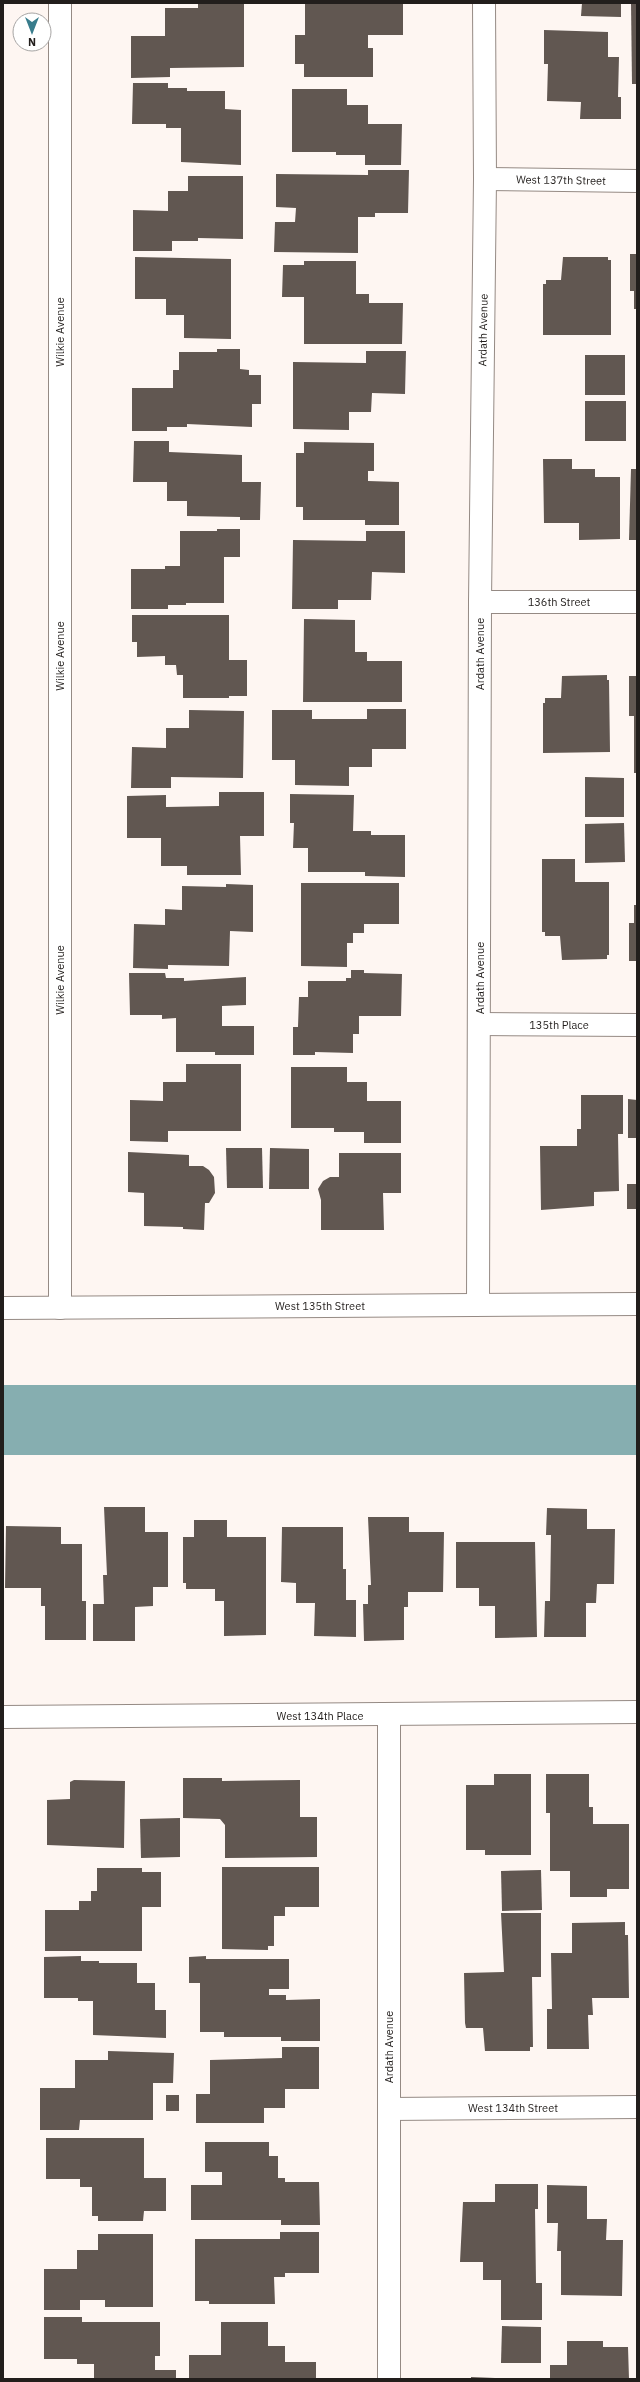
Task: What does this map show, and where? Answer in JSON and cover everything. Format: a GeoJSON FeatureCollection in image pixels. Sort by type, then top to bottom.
{"type":"FeatureCollection","features":[{"type":"Feature","properties":{"kind":"street","name":"Wilkie Avenue"},"geometry":{"type":"LineString","coordinates":[[60,3],[60,1308]]}},
{"type":"Feature","properties":{"kind":"street","name":"Ardath Avenue"},"geometry":{"type":"LineString","coordinates":[[478,1304],[480,1024],[480,602],[485,178],[484,3]]}},
{"type":"Feature","properties":{"kind":"street","name":"West 137th Street"},"geometry":{"type":"LineString","coordinates":[[485,178],[637,181]]}},
{"type":"Feature","properties":{"kind":"street","name":"136th Street"},"geometry":{"type":"LineString","coordinates":[[480,602],[637,602]]}},
{"type":"Feature","properties":{"kind":"street","name":"135th Place"},"geometry":{"type":"LineString","coordinates":[[480,1024],[637,1025]]}},
{"type":"Feature","properties":{"kind":"street","name":"West 135th Street"},"geometry":{"type":"LineString","coordinates":[[3,1308],[637,1304]]}},
{"type":"Feature","properties":{"kind":"street","name":"West 134th Place"},"geometry":{"type":"LineString","coordinates":[[3,1717],[389,1716],[637,1712]]}},
{"type":"Feature","properties":{"kind":"street","name":"Ardath Avenue"},"geometry":{"type":"LineString","coordinates":[[389,1716],[390,2379]]}},
{"type":"Feature","properties":{"kind":"street","name":"West 134th Street"},"geometry":{"type":"LineString","coordinates":[[389,2110],[637,2107]]}},
{"type":"Feature","properties":{"kind":"water"},"geometry":{"type":"Polygon","coordinates":[[[3,1385],[637,1385],[637,1455],[3,1455],[3,1385]]]}},
{"type":"Feature","properties":{"kind":"building"},"geometry":{"type":"Polygon","coordinates":[[[198,3],[244,3],[244,67],[170,68],[170,77],[131,78],[131,36],[165,36],[165,8],[198,8],[198,3]]]}},
{"type":"Feature","properties":{"kind":"building"},"geometry":{"type":"Polygon","coordinates":[[[305,3],[403,3],[403,35],[368,35],[368,48],[373,48],[373,77],[304,77],[304,64],[295,64],[295,35],[305,35],[305,3]]]}},
{"type":"Feature","properties":{"kind":"building"},"geometry":{"type":"Polygon","coordinates":[[[582,3],[621,3],[621,17],[581,16],[582,3]]]}},
{"type":"Feature","properties":{"kind":"building"},"geometry":{"type":"Polygon","coordinates":[[[631,3],[637,3],[637,84],[632,84],[631,3]]]}},
{"type":"Feature","properties":{"kind":"building"},"geometry":{"type":"Polygon","coordinates":[[[544,30],[608,32],[608,57],[619,57],[618,97],[621,97],[621,119],[580,119],[581,102],[547,101],[548,64],[544,64],[544,30]]]}},
{"type":"Feature","properties":{"kind":"building"},"geometry":{"type":"Polygon","coordinates":[[[133,83],[168,83],[168,88],[187,88],[187,91],[225,91],[225,109],[241,110],[241,165],[181,162],[181,128],[166,128],[166,124],[132,124],[133,83]]]}},
{"type":"Feature","properties":{"kind":"building"},"geometry":{"type":"Polygon","coordinates":[[[292,89],[347,89],[347,105],[368,105],[368,124],[402,124],[401,165],[365,165],[365,155],[336,155],[336,152],[292,152],[292,89]]]}},
{"type":"Feature","properties":{"kind":"building"},"geometry":{"type":"Polygon","coordinates":[[[368,170],[409,170],[408,213],[375,213],[375,217],[358,217],[358,253],[274,252],[275,222],[295,222],[296,208],[276,207],[276,174],[368,175],[368,170]]]}},
{"type":"Feature","properties":{"kind":"building"},"geometry":{"type":"Polygon","coordinates":[[[188,176],[243,176],[243,239],[198,238],[198,241],[172,241],[172,251],[133,251],[133,210],[168,211],[168,191],[188,191],[188,176]]]}},
{"type":"Feature","properties":{"kind":"building"},"geometry":{"type":"Polygon","coordinates":[[[630,254],[637,254],[637,309],[634,309],[634,291],[630,291],[630,254]]]}},
{"type":"Feature","properties":{"kind":"building"},"geometry":{"type":"Polygon","coordinates":[[[135,257],[231,259],[231,339],[184,338],[184,315],[166,315],[166,299],[135,299],[135,257]]]}},
{"type":"Feature","properties":{"kind":"building"},"geometry":{"type":"Polygon","coordinates":[[[563,257],[608,257],[608,260],[611,260],[611,335],[543,335],[543,284],[546,284],[546,280],[561,280],[563,257]]]}},
{"type":"Feature","properties":{"kind":"building"},"geometry":{"type":"Polygon","coordinates":[[[304,261],[356,261],[356,294],[369,294],[369,303],[403,303],[402,344],[304,344],[304,297],[282,297],[283,265],[304,265],[304,261]]]}},
{"type":"Feature","properties":{"kind":"building"},"geometry":{"type":"Polygon","coordinates":[[[217,349],[240,349],[240,369],[249,370],[249,375],[261,375],[261,404],[252,404],[252,427],[187,424],[187,427],[167,427],[167,431],[132,431],[132,388],[173,388],[173,370],[179,370],[179,352],[217,352],[217,349]]]}},
{"type":"Feature","properties":{"kind":"building"},"geometry":{"type":"Polygon","coordinates":[[[366,351],[406,351],[405,394],[372,393],[371,412],[349,412],[349,430],[293,429],[293,362],[366,363],[366,351]]]}},
{"type":"Feature","properties":{"kind":"building"},"geometry":{"type":"Polygon","coordinates":[[[585,355],[625,355],[625,395],[585,395],[585,355]]]}},
{"type":"Feature","properties":{"kind":"building"},"geometry":{"type":"Polygon","coordinates":[[[585,401],[626,401],[626,441],[585,441],[585,401]]]}},
{"type":"Feature","properties":{"kind":"building"},"geometry":{"type":"Polygon","coordinates":[[[134,441],[169,441],[169,452],[242,455],[242,482],[261,482],[260,520],[240,520],[240,517],[187,516],[187,501],[167,501],[167,482],[133,482],[134,441]]]}},
{"type":"Feature","properties":{"kind":"building"},"geometry":{"type":"Polygon","coordinates":[[[304,442],[374,443],[374,471],[368,471],[368,481],[399,482],[399,525],[365,525],[365,520],[303,520],[303,507],[296,507],[296,453],[304,453],[304,442]]]}},
{"type":"Feature","properties":{"kind":"building"},"geometry":{"type":"Polygon","coordinates":[[[543,459],[572,459],[572,469],[595,469],[595,477],[620,477],[620,539],[579,540],[579,523],[544,523],[543,459]]]}},
{"type":"Feature","properties":{"kind":"building"},"geometry":{"type":"Polygon","coordinates":[[[631,469],[637,469],[637,540],[629,540],[631,469]]]}},
{"type":"Feature","properties":{"kind":"building"},"geometry":{"type":"Polygon","coordinates":[[[217,529],[240,529],[240,557],[224,557],[224,603],[186,603],[186,605],[168,605],[168,609],[131,609],[131,569],[165,569],[165,566],[180,566],[180,531],[217,531],[217,529]]]}},
{"type":"Feature","properties":{"kind":"building"},"geometry":{"type":"Polygon","coordinates":[[[366,531],[405,531],[405,573],[372,572],[371,600],[338,600],[338,609],[292,609],[293,540],[366,541],[366,531]]]}},
{"type":"Feature","properties":{"kind":"building"},"geometry":{"type":"Polygon","coordinates":[[[132,615],[229,615],[229,660],[247,660],[247,696],[229,696],[229,698],[183,698],[183,675],[177,675],[176,665],[165,665],[165,656],[137,657],[137,642],[132,642],[132,615]]]}},
{"type":"Feature","properties":{"kind":"building"},"geometry":{"type":"Polygon","coordinates":[[[304,619],[355,620],[355,652],[367,652],[367,661],[402,661],[402,702],[303,702],[304,619]]]}},
{"type":"Feature","properties":{"kind":"building"},"geometry":{"type":"Polygon","coordinates":[[[607,675],[607,680],[609,680],[610,752],[543,753],[543,703],[545,703],[545,698],[561,698],[562,676],[607,675]]]}},
{"type":"Feature","properties":{"kind":"building"},"geometry":{"type":"Polygon","coordinates":[[[629,676],[637,676],[637,773],[634,773],[634,716],[629,716],[629,676]]]}},
{"type":"Feature","properties":{"kind":"building"},"geometry":{"type":"Polygon","coordinates":[[[367,709],[406,709],[406,749],[372,749],[372,767],[349,767],[349,786],[295,785],[295,760],[272,760],[272,710],[312,710],[312,719],[367,719],[367,709]]]}},
{"type":"Feature","properties":{"kind":"building"},"geometry":{"type":"Polygon","coordinates":[[[189,710],[244,711],[243,778],[171,777],[171,788],[131,788],[132,747],[166,748],[166,728],[189,728],[189,710]]]}},
{"type":"Feature","properties":{"kind":"building"},"geometry":{"type":"Polygon","coordinates":[[[585,777],[624,778],[624,817],[585,817],[585,777]]]}},
{"type":"Feature","properties":{"kind":"building"},"geometry":{"type":"Polygon","coordinates":[[[219,792],[264,792],[264,836],[240,836],[241,875],[187,875],[187,866],[161,866],[161,838],[127,838],[127,796],[166,795],[166,807],[219,806],[219,792]]]}},
{"type":"Feature","properties":{"kind":"building"},"geometry":{"type":"Polygon","coordinates":[[[290,794],[354,795],[353,831],[371,831],[371,835],[405,835],[405,877],[365,876],[365,872],[308,872],[308,848],[293,848],[294,823],[290,823],[290,794]]]}},
{"type":"Feature","properties":{"kind":"building"},"geometry":{"type":"Polygon","coordinates":[[[624,823],[625,862],[585,863],[585,824],[624,823]]]}},
{"type":"Feature","properties":{"kind":"building"},"geometry":{"type":"Polygon","coordinates":[[[542,859],[575,859],[575,882],[609,882],[609,955],[607,955],[607,959],[562,960],[560,936],[545,936],[545,932],[542,932],[542,859]]]}},
{"type":"Feature","properties":{"kind":"building"},"geometry":{"type":"Polygon","coordinates":[[[301,883],[399,883],[399,924],[364,924],[364,933],[353,933],[353,943],[347,943],[347,967],[301,966],[301,883]]]}},
{"type":"Feature","properties":{"kind":"building"},"geometry":{"type":"Polygon","coordinates":[[[226,884],[253,885],[253,932],[230,931],[229,966],[168,965],[168,969],[133,968],[134,924],[165,925],[165,909],[182,910],[182,886],[226,887],[226,884]]]}},
{"type":"Feature","properties":{"kind":"building"},"geometry":{"type":"Polygon","coordinates":[[[634,905],[637,905],[637,961],[629,961],[629,923],[634,923],[634,905]]]}},
{"type":"Feature","properties":{"kind":"building"},"geometry":{"type":"Polygon","coordinates":[[[351,970],[364,970],[364,973],[402,974],[401,1016],[359,1016],[359,1034],[353,1034],[353,1053],[315,1052],[315,1055],[293,1055],[293,1027],[298,1027],[299,997],[308,997],[308,981],[346,981],[346,978],[351,978],[351,970]]]}},
{"type":"Feature","properties":{"kind":"building"},"geometry":{"type":"Polygon","coordinates":[[[129,973],[165,973],[166,978],[184,978],[184,981],[246,977],[246,1005],[222,1006],[222,1026],[254,1026],[254,1055],[215,1055],[215,1052],[176,1052],[176,1018],[162,1019],[162,1015],[130,1015],[129,973]]]}},
{"type":"Feature","properties":{"kind":"building"},"geometry":{"type":"Polygon","coordinates":[[[186,1064],[241,1064],[241,1131],[168,1131],[168,1142],[130,1141],[130,1100],[163,1101],[163,1082],[186,1082],[186,1064]]]}},
{"type":"Feature","properties":{"kind":"building"},"geometry":{"type":"Polygon","coordinates":[[[291,1067],[347,1067],[347,1082],[367,1082],[367,1101],[401,1101],[401,1143],[364,1143],[364,1132],[334,1132],[334,1128],[291,1128],[291,1067]]]}},
{"type":"Feature","properties":{"kind":"building"},"geometry":{"type":"Polygon","coordinates":[[[581,1095],[623,1095],[623,1134],[618,1134],[619,1191],[594,1192],[594,1206],[541,1210],[540,1146],[577,1146],[577,1129],[581,1129],[581,1095]]]}},
{"type":"Feature","properties":{"kind":"building"},"geometry":{"type":"Polygon","coordinates":[[[628,1099],[637,1100],[637,1138],[628,1138],[628,1099]]]}},
{"type":"Feature","properties":{"kind":"building"},"geometry":{"type":"Polygon","coordinates":[[[226,1148],[262,1148],[263,1188],[227,1188],[226,1148]]]}},
{"type":"Feature","properties":{"kind":"building"},"geometry":{"type":"Polygon","coordinates":[[[270,1148],[309,1149],[309,1189],[269,1189],[270,1148]]]}},
{"type":"Feature","properties":{"kind":"building"},"geometry":{"type":"Polygon","coordinates":[[[128,1152],[189,1155],[189,1166],[203,1166],[209,1170],[214,1177],[215,1193],[209,1203],[205,1203],[204,1230],[183,1229],[183,1227],[144,1226],[144,1193],[128,1192],[128,1152]]]}},
{"type":"Feature","properties":{"kind":"building"},"geometry":{"type":"Polygon","coordinates":[[[339,1153],[401,1153],[401,1193],[383,1193],[384,1230],[321,1230],[321,1200],[318,1189],[323,1181],[330,1177],[339,1177],[339,1153]]]}},
{"type":"Feature","properties":{"kind":"building"},"geometry":{"type":"Polygon","coordinates":[[[627,1184],[637,1184],[637,1209],[627,1209],[627,1184]]]}},
{"type":"Feature","properties":{"kind":"building"},"geometry":{"type":"Polygon","coordinates":[[[104,1507],[145,1507],[145,1532],[168,1532],[168,1587],[153,1587],[153,1606],[135,1607],[135,1641],[93,1641],[93,1604],[104,1604],[103,1575],[107,1575],[104,1507]]]}},
{"type":"Feature","properties":{"kind":"building"},"geometry":{"type":"Polygon","coordinates":[[[547,1508],[587,1509],[587,1529],[615,1529],[614,1584],[597,1584],[596,1603],[586,1603],[586,1637],[544,1637],[545,1601],[550,1601],[551,1535],[546,1535],[547,1508]]]}},
{"type":"Feature","properties":{"kind":"building"},"geometry":{"type":"Polygon","coordinates":[[[368,1517],[409,1517],[409,1532],[444,1532],[443,1592],[408,1592],[408,1607],[404,1607],[404,1640],[364,1641],[363,1604],[368,1604],[368,1585],[371,1585],[368,1517]]]}},
{"type":"Feature","properties":{"kind":"building"},"geometry":{"type":"Polygon","coordinates":[[[194,1520],[227,1520],[227,1537],[266,1537],[266,1635],[224,1636],[224,1601],[215,1601],[215,1589],[186,1589],[186,1583],[183,1583],[183,1537],[194,1537],[194,1520]]]}},
{"type":"Feature","properties":{"kind":"building"},"geometry":{"type":"Polygon","coordinates":[[[6,1526],[61,1527],[61,1544],[82,1544],[82,1601],[86,1601],[86,1640],[45,1640],[45,1606],[41,1606],[41,1588],[5,1588],[6,1526]]]}},
{"type":"Feature","properties":{"kind":"building"},"geometry":{"type":"Polygon","coordinates":[[[282,1527],[343,1527],[343,1569],[346,1569],[346,1600],[356,1600],[356,1637],[314,1636],[315,1603],[296,1603],[296,1583],[281,1582],[282,1527]]]}},
{"type":"Feature","properties":{"kind":"building"},"geometry":{"type":"Polygon","coordinates":[[[456,1542],[535,1542],[537,1637],[495,1638],[495,1606],[479,1606],[479,1588],[456,1588],[456,1542]]]}},
{"type":"Feature","properties":{"kind":"building"},"geometry":{"type":"Polygon","coordinates":[[[494,1774],[531,1774],[531,1855],[485,1855],[485,1850],[466,1850],[466,1785],[494,1785],[494,1774]]]}},
{"type":"Feature","properties":{"kind":"building"},"geometry":{"type":"Polygon","coordinates":[[[546,1774],[589,1774],[589,1807],[593,1807],[593,1824],[629,1824],[629,1889],[607,1889],[607,1897],[570,1897],[570,1871],[550,1871],[550,1813],[546,1813],[546,1774]]]}},
{"type":"Feature","properties":{"kind":"building"},"geometry":{"type":"Polygon","coordinates":[[[183,1778],[222,1778],[222,1781],[300,1780],[300,1817],[317,1817],[317,1857],[225,1858],[225,1825],[220,1819],[183,1818],[183,1778]]]}},
{"type":"Feature","properties":{"kind":"building"},"geometry":{"type":"Polygon","coordinates":[[[74,1780],[125,1781],[124,1848],[47,1845],[47,1800],[70,1799],[70,1782],[74,1780]]]}},
{"type":"Feature","properties":{"kind":"building"},"geometry":{"type":"Polygon","coordinates":[[[180,1818],[180,1857],[141,1858],[140,1819],[180,1818]]]}},
{"type":"Feature","properties":{"kind":"building"},"geometry":{"type":"Polygon","coordinates":[[[222,1867],[319,1867],[319,1907],[285,1907],[285,1916],[274,1916],[274,1946],[268,1946],[268,1950],[222,1949],[222,1867]]]}},
{"type":"Feature","properties":{"kind":"building"},"geometry":{"type":"Polygon","coordinates":[[[97,1868],[142,1868],[142,1872],[161,1872],[161,1907],[142,1907],[142,1951],[45,1951],[45,1910],[79,1910],[79,1901],[91,1901],[91,1891],[97,1891],[97,1868]]]}},
{"type":"Feature","properties":{"kind":"building"},"geometry":{"type":"Polygon","coordinates":[[[541,1870],[542,1910],[502,1911],[501,1871],[541,1870]]]}},
{"type":"Feature","properties":{"kind":"building"},"geometry":{"type":"Polygon","coordinates":[[[501,1913],[541,1913],[541,1977],[532,1977],[533,2047],[530,2047],[530,2051],[485,2051],[483,2028],[466,2028],[464,1973],[504,1972],[501,1913]]]}},
{"type":"Feature","properties":{"kind":"building"},"geometry":{"type":"Polygon","coordinates":[[[625,1922],[625,1935],[628,1935],[629,1998],[592,1998],[593,2015],[588,2015],[589,2049],[547,2049],[547,2009],[552,2009],[551,1953],[572,1953],[572,1923],[625,1922]]]}},
{"type":"Feature","properties":{"kind":"building"},"geometry":{"type":"Polygon","coordinates":[[[81,1956],[81,1961],[99,1961],[99,1963],[137,1963],[137,1983],[155,1983],[155,2010],[166,2010],[166,2038],[93,2035],[93,2001],[78,2001],[78,1998],[44,1998],[44,1957],[81,1956]]]}},
{"type":"Feature","properties":{"kind":"building"},"geometry":{"type":"Polygon","coordinates":[[[206,1956],[206,1959],[289,1959],[289,1989],[269,1989],[269,1995],[286,1995],[286,2000],[320,1999],[320,2041],[281,2041],[281,2037],[224,2037],[224,2032],[200,2032],[200,1983],[189,1983],[189,1957],[206,1956]]]}},
{"type":"Feature","properties":{"kind":"building"},"geometry":{"type":"Polygon","coordinates":[[[282,2047],[319,2047],[319,2089],[285,2089],[285,2108],[264,2108],[264,2123],[196,2123],[196,2094],[210,2094],[210,2060],[282,2058],[282,2047]]]}},
{"type":"Feature","properties":{"kind":"building"},"geometry":{"type":"Polygon","coordinates":[[[108,2051],[174,2053],[173,2083],[153,2083],[153,2120],[80,2120],[79,2130],[40,2130],[40,2088],[75,2088],[75,2060],[108,2060],[108,2051]]]}},
{"type":"Feature","properties":{"kind":"building"},"geometry":{"type":"Polygon","coordinates":[[[166,2095],[179,2095],[179,2111],[166,2111],[166,2095]]]}},
{"type":"Feature","properties":{"kind":"building"},"geometry":{"type":"Polygon","coordinates":[[[46,2138],[144,2138],[144,2178],[166,2178],[166,2211],[144,2211],[143,2221],[98,2221],[98,2216],[92,2216],[92,2187],[80,2187],[80,2179],[46,2179],[46,2138]]]}},
{"type":"Feature","properties":{"kind":"building"},"geometry":{"type":"Polygon","coordinates":[[[205,2142],[269,2142],[269,2156],[278,2156],[278,2178],[285,2178],[285,2182],[319,2182],[320,2225],[281,2225],[281,2220],[191,2220],[191,2185],[222,2185],[222,2172],[205,2172],[205,2142]]]}},
{"type":"Feature","properties":{"kind":"building"},"geometry":{"type":"Polygon","coordinates":[[[495,2184],[538,2184],[538,2209],[535,2209],[536,2283],[542,2283],[542,2320],[501,2320],[501,2280],[483,2280],[483,2262],[460,2262],[463,2202],[495,2202],[495,2184]]]}},
{"type":"Feature","properties":{"kind":"building"},"geometry":{"type":"Polygon","coordinates":[[[547,2185],[587,2186],[587,2219],[607,2219],[606,2240],[623,2240],[622,2296],[561,2295],[561,2251],[557,2251],[558,2223],[547,2223],[547,2185]]]}},
{"type":"Feature","properties":{"kind":"building"},"geometry":{"type":"Polygon","coordinates":[[[280,2232],[319,2232],[319,2273],[285,2273],[285,2277],[274,2277],[275,2304],[209,2304],[209,2301],[195,2301],[195,2239],[280,2239],[280,2232]]]}},
{"type":"Feature","properties":{"kind":"building"},"geometry":{"type":"Polygon","coordinates":[[[98,2234],[153,2234],[153,2307],[105,2307],[105,2300],[80,2300],[80,2310],[44,2310],[44,2269],[77,2269],[77,2250],[98,2250],[98,2234]]]}},
{"type":"Feature","properties":{"kind":"building"},"geometry":{"type":"Polygon","coordinates":[[[44,2317],[82,2317],[82,2322],[160,2322],[160,2356],[155,2356],[155,2370],[176,2370],[176,2379],[94,2379],[94,2364],[77,2364],[77,2359],[44,2359],[44,2317]]]}},
{"type":"Feature","properties":{"kind":"building"},"geometry":{"type":"Polygon","coordinates":[[[221,2322],[268,2322],[268,2346],[285,2346],[285,2362],[316,2362],[316,2379],[189,2379],[189,2355],[221,2355],[221,2322]]]}},
{"type":"Feature","properties":{"kind":"building"},"geometry":{"type":"Polygon","coordinates":[[[502,2326],[541,2327],[541,2363],[501,2363],[502,2326]]]}},
{"type":"Feature","properties":{"kind":"building"},"geometry":{"type":"Polygon","coordinates":[[[567,2341],[603,2341],[603,2347],[628,2347],[629,2379],[550,2379],[550,2365],[567,2365],[567,2341]]]}},
{"type":"Feature","properties":{"kind":"building"},"geometry":{"type":"Polygon","coordinates":[[[471,2377],[495,2378],[495,2379],[471,2379],[471,2377]]]}}]}
